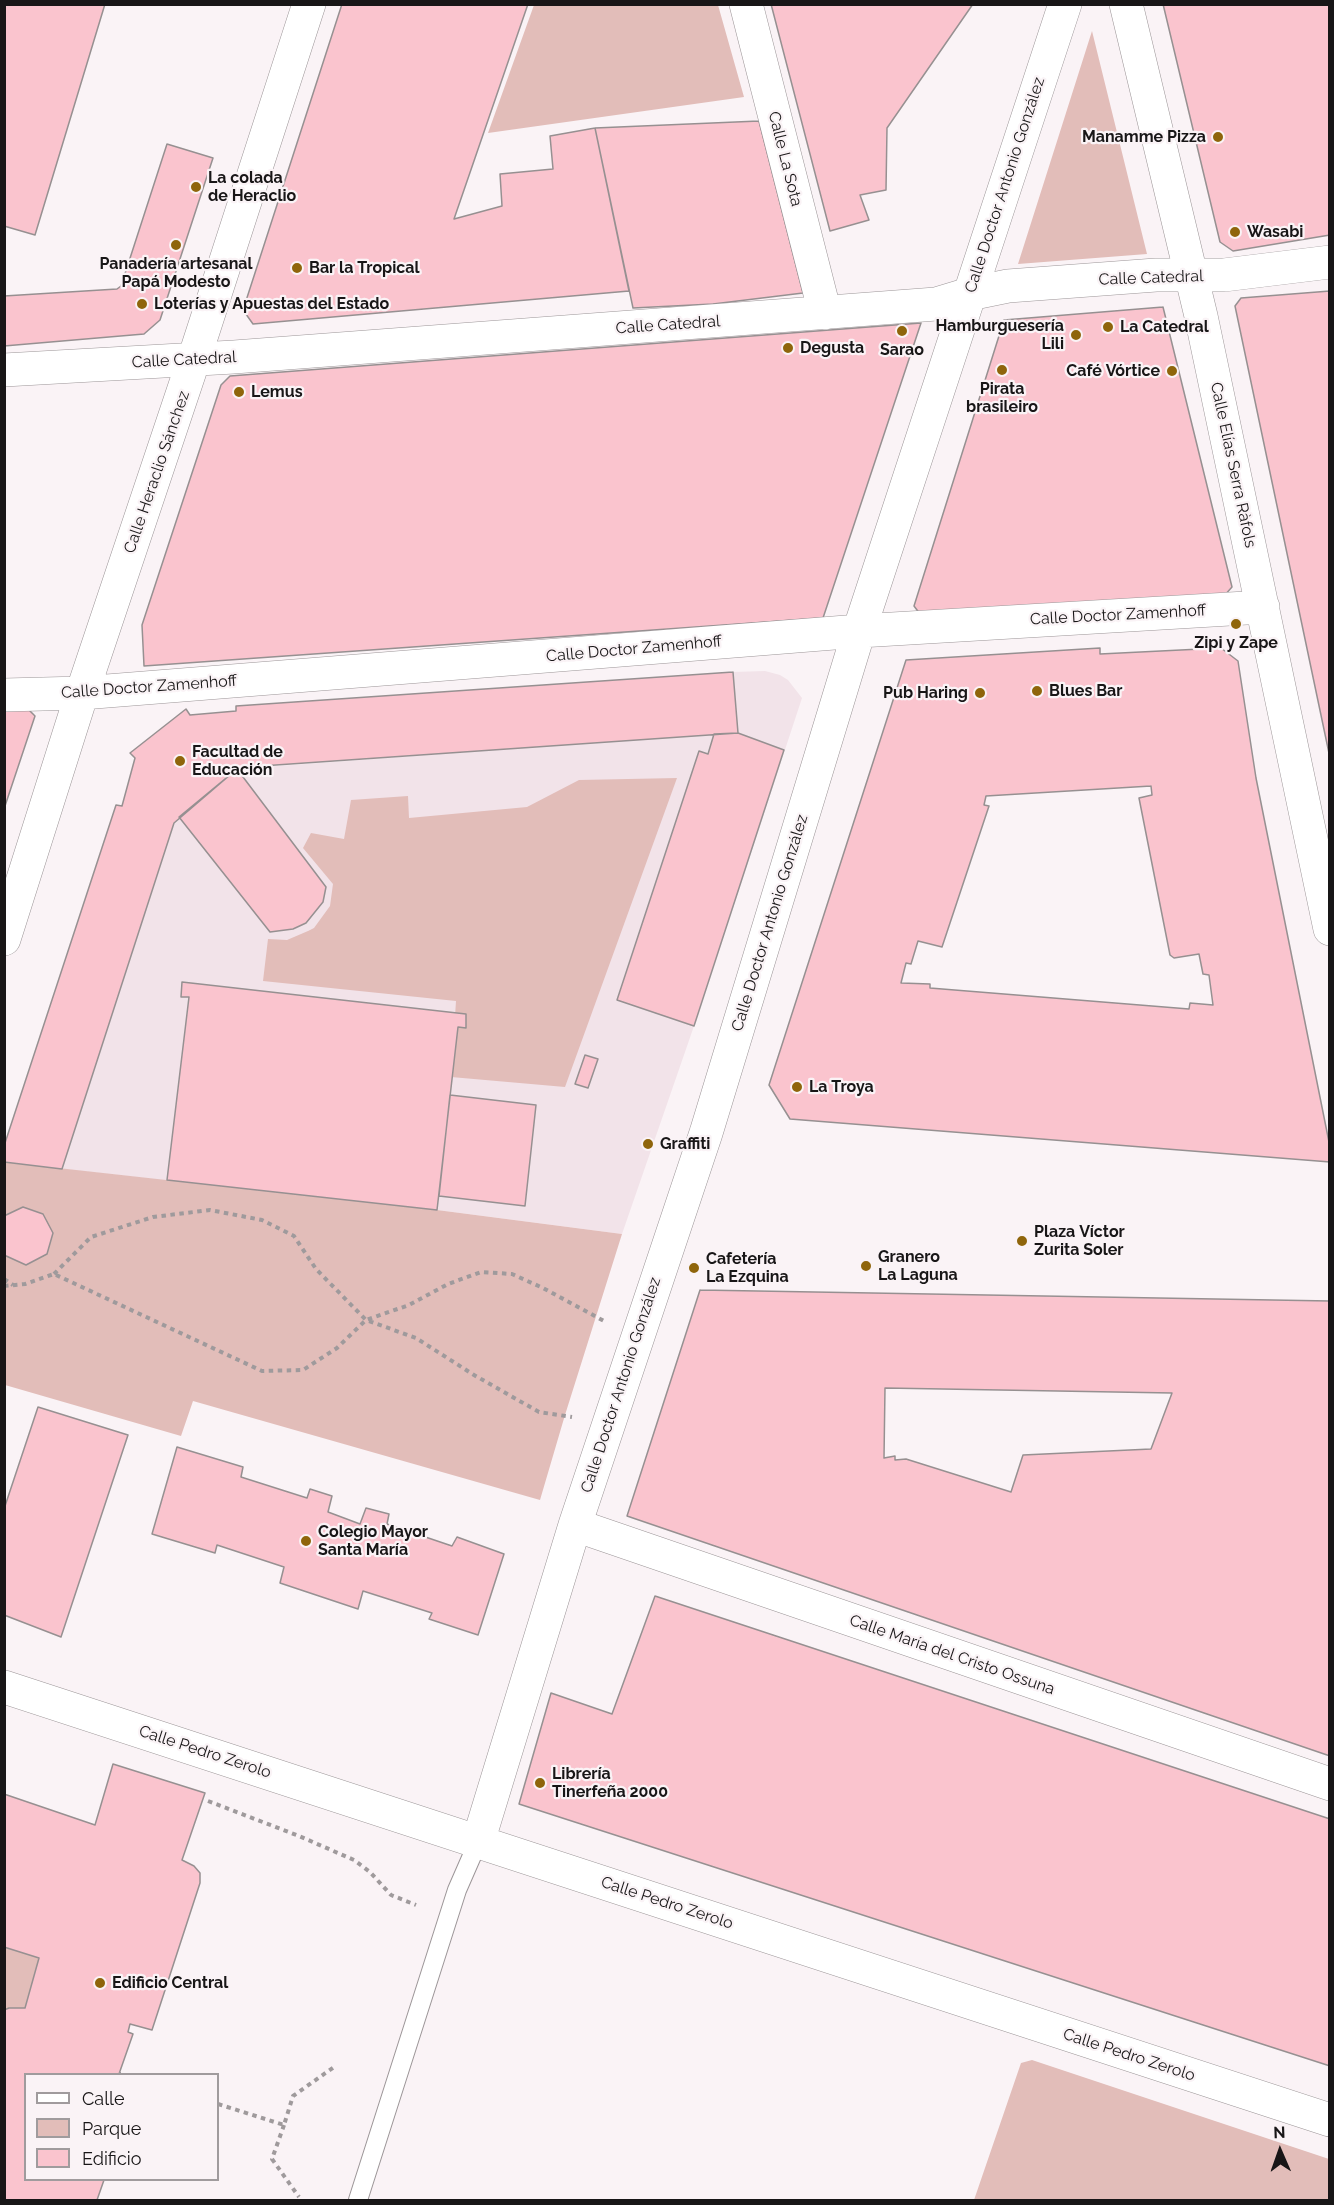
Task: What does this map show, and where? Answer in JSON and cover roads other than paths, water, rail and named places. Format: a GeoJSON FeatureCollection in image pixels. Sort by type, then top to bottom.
{"type":"FeatureCollection","features":[{"type":"Feature","properties":{"kind":"street","name":"Calle Heraclio Sánchez"},"geometry":{"type":"LineString","coordinates":[[4,939],[82,693],[194,359],[309,4]]}},
{"type":"Feature","properties":{"kind":"street","name":"Calle La Sota"},"geometry":{"type":"LineString","coordinates":[[746,4],[825,313]]}},
{"type":"Feature","properties":{"kind":"street","name":"Calle Doctor Antonio González"},"geometry":{"type":"LineString","coordinates":[[478,1842],[575,1526],[710,1122],[859,631],[1065,4]]}},
{"type":"Feature","properties":{"kind":"street","name":"Calle Elías Serra Ràfols"},"geometry":{"type":"LineString","coordinates":[[1126,4],[1182,243],[1192,276],[1329,929]]}},
{"type":"Feature","properties":{"kind":"street","name":"Calle Catedral"},"geometry":{"type":"LineString","coordinates":[[4,370],[194,359],[936,304],[1008,286],[1156,275],[1224,275],[1329,262]]}},
{"type":"Feature","properties":{"kind":"street","name":"Calle Doctor Zamenhoff"},"geometry":{"type":"LineString","coordinates":[[4,695],[82,693],[859,631],[1263,607]]}},
{"type":"Feature","properties":{"kind":"street","name":"Calle María del Cristo Ossuna"},"geometry":{"type":"LineString","coordinates":[[575,1526],[1329,1784]]}},
{"type":"Feature","properties":{"kind":"street","name":"Calle Pedro Zerolo"},"geometry":{"type":"LineString","coordinates":[[4,1687],[1329,2120]]}},
{"type":"Feature","properties":{"kind":"lane"},"geometry":{"type":"LineString","coordinates":[[358,2200],[457,1890],[478,1842]]}},
{"type":"Feature","properties":{"kind":"place","name":"Manamme Pizza"},"geometry":{"type":"Point","coordinates":[1218,137]}},
{"type":"Feature","properties":{"kind":"place","name":"La colada de Heraclio"},"geometry":{"type":"Point","coordinates":[196,187]}},
{"type":"Feature","properties":{"kind":"place","name":"Wasabi"},"geometry":{"type":"Point","coordinates":[1235,232]}},
{"type":"Feature","properties":{"kind":"place","name":"Panadería artesanal Papá Modesto"},"geometry":{"type":"Point","coordinates":[176,245]}},
{"type":"Feature","properties":{"kind":"place","name":"Bar la Tropical"},"geometry":{"type":"Point","coordinates":[297,268]}},
{"type":"Feature","properties":{"kind":"place","name":"Loterías y Apuestas del Estado"},"geometry":{"type":"Point","coordinates":[142,304]}},
{"type":"Feature","properties":{"kind":"place","name":"La Catedral"},"geometry":{"type":"Point","coordinates":[1108,327]}},
{"type":"Feature","properties":{"kind":"place","name":"Sarao"},"geometry":{"type":"Point","coordinates":[902,331]}},
{"type":"Feature","properties":{"kind":"place","name":"Hamburguesería Lili"},"geometry":{"type":"Point","coordinates":[1076,335]}},
{"type":"Feature","properties":{"kind":"place","name":"Degusta"},"geometry":{"type":"Point","coordinates":[788,348]}},
{"type":"Feature","properties":{"kind":"place","name":"Pirata brasileiro"},"geometry":{"type":"Point","coordinates":[1002,370]}},
{"type":"Feature","properties":{"kind":"place","name":"Café Vórtice"},"geometry":{"type":"Point","coordinates":[1172,371]}},
{"type":"Feature","properties":{"kind":"place","name":"Lemus"},"geometry":{"type":"Point","coordinates":[239,392]}},
{"type":"Feature","properties":{"kind":"place","name":"Zipi y Zape"},"geometry":{"type":"Point","coordinates":[1236,624]}},
{"type":"Feature","properties":{"kind":"place","name":"Blues Bar"},"geometry":{"type":"Point","coordinates":[1037,691]}},
{"type":"Feature","properties":{"kind":"place","name":"Pub Haring"},"geometry":{"type":"Point","coordinates":[980,693]}},
{"type":"Feature","properties":{"kind":"place","name":"Facultad de Educación"},"geometry":{"type":"Point","coordinates":[180,761]}},
{"type":"Feature","properties":{"kind":"place","name":"La Troya"},"geometry":{"type":"Point","coordinates":[797,1087]}},
{"type":"Feature","properties":{"kind":"place","name":"Graffiti"},"geometry":{"type":"Point","coordinates":[648,1144]}},
{"type":"Feature","properties":{"kind":"place","name":"Plaza Víctor Zurita Soler"},"geometry":{"type":"Point","coordinates":[1022,1241]}},
{"type":"Feature","properties":{"kind":"place","name":"Granero La Laguna"},"geometry":{"type":"Point","coordinates":[866,1266]}},
{"type":"Feature","properties":{"kind":"place","name":"Cafetería La Ezquina"},"geometry":{"type":"Point","coordinates":[694,1268]}},
{"type":"Feature","properties":{"kind":"place","name":"Colegio Mayor Santa María"},"geometry":{"type":"Point","coordinates":[306,1541]}},
{"type":"Feature","properties":{"kind":"place","name":"Librería Tinerfeña 2000"},"geometry":{"type":"Point","coordinates":[540,1783]}},
{"type":"Feature","properties":{"kind":"place","name":"Edificio Central"},"geometry":{"type":"Point","coordinates":[100,1983]}}]}
